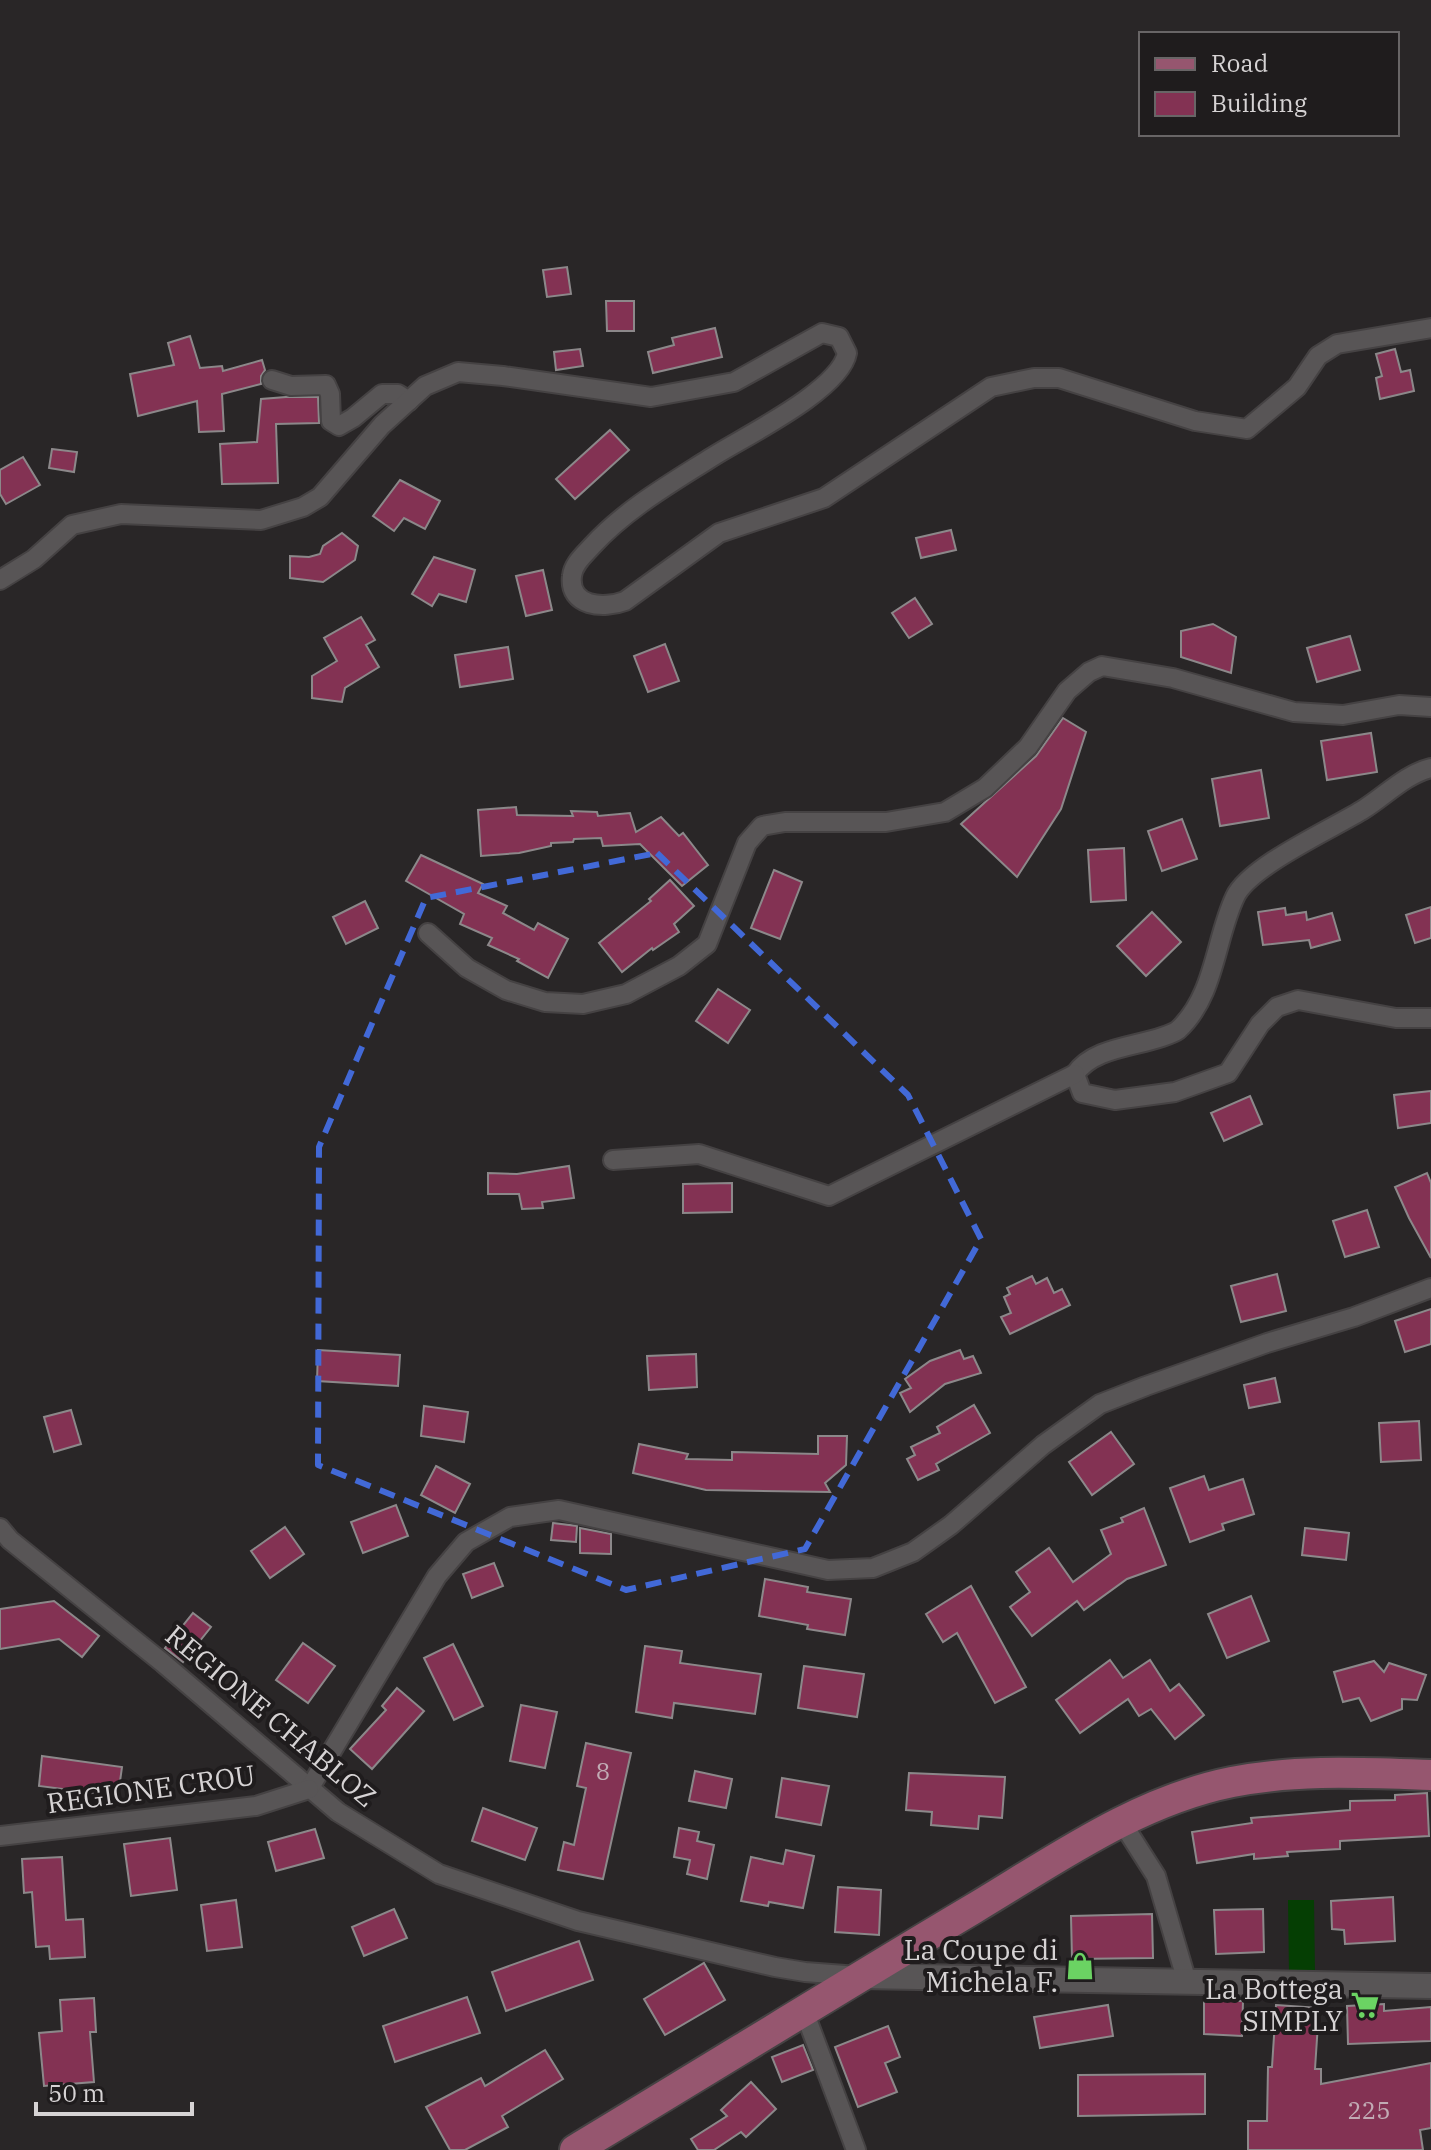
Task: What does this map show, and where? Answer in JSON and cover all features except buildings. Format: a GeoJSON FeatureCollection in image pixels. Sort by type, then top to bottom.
{"type":"FeatureCollection","features":[{"type":"Feature","properties":{"kind":"main road"},"geometry":{"type":"LineString","coordinates":[[575,2150],[1121,1821],[1216,1786],[1279,1775],[1328,1772],[1431,1775]]}},
{"type":"Feature","properties":{"kind":"street"},"geometry":{"type":"LineString","coordinates":[[0,580],[34,559],[72,525],[121,514],[261,520],[303,507],[320,497],[382,425],[425,386],[458,372],[651,397],[734,382],[822,333],[839,337],[846,347],[843,365],[807,400],[711,457],[635,508],[607,530],[577,563],[571,579],[577,596],[592,605],[613,605],[625,601],[719,533],[824,498],[991,387],[1034,378],[1059,378],[1195,421],[1247,429],[1297,387],[1318,356],[1337,344],[1431,328]]}},
{"type":"Feature","properties":{"kind":"street"},"geometry":{"type":"LineString","coordinates":[[272,380],[291,386],[326,385],[330,394],[331,421],[339,426],[382,394],[398,394],[409,401]]}},
{"type":"Feature","properties":{"kind":"street"},"geometry":{"type":"LineString","coordinates":[[428,933],[467,968],[506,990],[545,1002],[583,1004],[626,994],[679,966],[707,944],[747,843],[762,826],[785,822],[886,822],[945,812],[985,788],[1028,747],[1067,691],[1089,672],[1102,666],[1173,678],[1294,712],[1343,715],[1399,705],[1431,707]]}},
{"type":"Feature","properties":{"kind":"street"},"geometry":{"type":"LineString","coordinates":[[613,1160],[699,1154],[829,1196],[1075,1074],[1084,1062],[1113,1050],[1176,1032],[1193,1012],[1208,981],[1236,894],[1282,857],[1362,810],[1417,771],[1431,768]]}},
{"type":"Feature","properties":{"kind":"street"},"geometry":{"type":"LineString","coordinates":[[1075,1074],[1082,1093],[1115,1100],[1175,1092],[1228,1073],[1260,1024],[1277,1007],[1298,1000],[1396,1018],[1431,1018]]}},
{"type":"Feature","properties":{"kind":"street"},"geometry":{"type":"LineString","coordinates":[[309,1789],[437,1576],[466,1542],[510,1517],[559,1510],[828,1570],[873,1568],[913,1552],[951,1525],[1015,1467],[1100,1404],[1431,1288]]}},
{"type":"Feature","properties":{"kind":"street","name":"REGIONE CHABLOZ"},"geometry":{"type":"LineString","coordinates":[[0,1528],[10,1540],[163,1663],[309,1789],[372,1835],[439,1874],[578,1921],[775,1967],[860,1976]]}},
{"type":"Feature","properties":{"kind":"street","name":"REGIONE CROU"},"geometry":{"type":"LineString","coordinates":[[0,1836],[243,1808],[309,1789]]}},
{"type":"Feature","properties":{"kind":"street"},"geometry":{"type":"LineString","coordinates":[[1121,1821],[1156,1876],[1187,1982]]}},
{"type":"Feature","properties":{"kind":"street"},"geometry":{"type":"LineString","coordinates":[[860,1976],[1431,1986]]}},
{"type":"Feature","properties":{"kind":"street"},"geometry":{"type":"LineString","coordinates":[[804,2011],[856,2150]]}},
{"type":"Feature","properties":{"kind":"highlighted area"},"geometry":{"type":"Polygon","coordinates":[[[657,853],[908,1095],[981,1239],[805,1549],[626,1590],[318,1465],[319,1147],[426,898],[657,853]]]}},
{"type":"Feature","properties":{"kind":"green space"},"geometry":{"type":"Polygon","coordinates":[[[1288,1900],[1314,1900],[1315,1974],[1289,1973],[1288,1900]]]}},
{"type":"Feature","properties":{"kind":"place","name":"La Coupe di Michela F."},"geometry":{"type":"Point","coordinates":[1080,1966]}},
{"type":"Feature","properties":{"kind":"place","name":"La Bottega SIMPLY"},"geometry":{"type":"Point","coordinates":[1365,2005]}}]}
